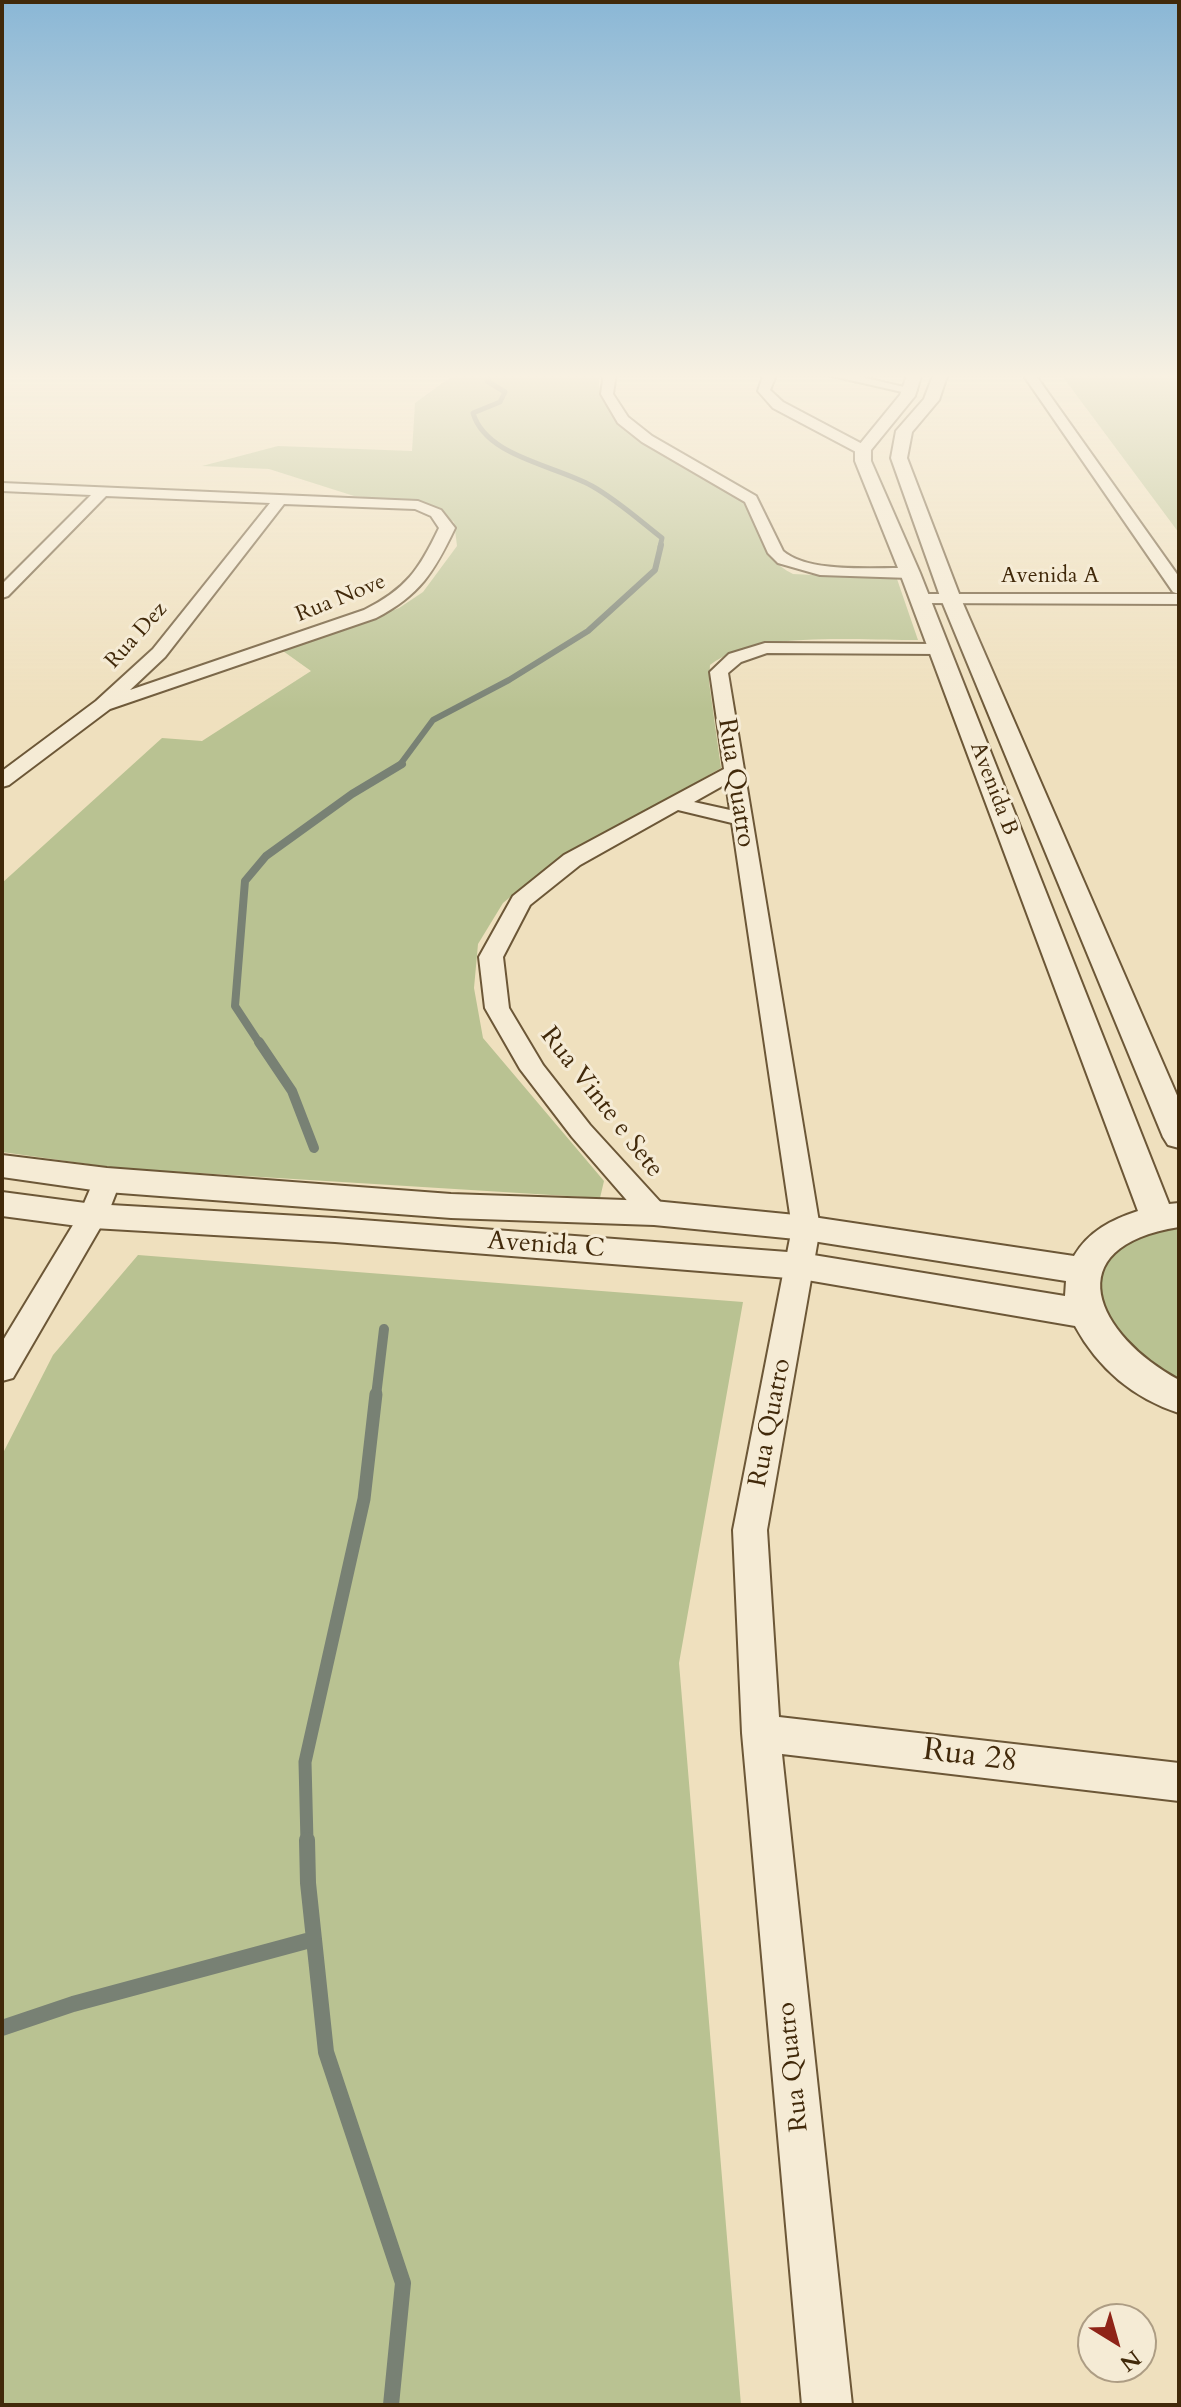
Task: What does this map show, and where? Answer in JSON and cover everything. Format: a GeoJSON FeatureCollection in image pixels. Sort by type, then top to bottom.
{"type":"FeatureCollection","features":[{"type":"Feature","properties":{"kind":"street"},"geometry":{"type":"LineString","coordinates":[[727,485],[751,499],[776,553],[784,560],[820,570],[910,573]]}},
{"type":"Feature","properties":{"kind":"street","name":"Avenida B"},"geometry":{"type":"LineString","coordinates":[[873,485],[1168,1216]]}},
{"type":"Feature","properties":{"kind":"street","name":"Avenida B"},"geometry":{"type":"LineString","coordinates":[[909,485],[954,606],[1179,1137]]}},
{"type":"Feature","properties":{"kind":"street"},"geometry":{"type":"LineString","coordinates":[[1107,485],[1179,589]]}},
{"type":"Feature","properties":{"kind":"street","name":"Rua Nove"},"geometry":{"type":"LineString","coordinates":[[2,487],[418,505],[436,513],[447,528],[422,579],[400,600],[370,614],[103,705]]}},
{"type":"Feature","properties":{"kind":"street"},"geometry":{"type":"LineString","coordinates":[[2,593],[103,491]]}},
{"type":"Feature","properties":{"kind":"street","name":"Rua Dez"},"geometry":{"type":"LineString","coordinates":[[2,781],[103,705],[159,653],[282,497]]}},
{"type":"Feature","properties":{"kind":"street","name":"Avenida A"},"geometry":{"type":"LineString","coordinates":[[954,606],[1179,599]]}},
{"type":"Feature","properties":{"kind":"street","name":"Avenida A"},"geometry":{"type":"LineString","coordinates":[[923,606],[1179,612]]}},
{"type":"Feature","properties":{"kind":"street","name":"Rua Quatro"},"geometry":{"type":"LineString","coordinates":[[827,2405],[761,1733],[750,1530],[806,1228],[719,672],[735,658],[765,648],[939,649]]}},
{"type":"Feature","properties":{"kind":"street"},"geometry":{"type":"LineString","coordinates":[[159,653],[177,666],[217,667]]}},
{"type":"Feature","properties":{"kind":"street","name":"Rua Vinte e Sete"},"geometry":{"type":"LineString","coordinates":[[654,1213],[581,1131],[533,1069],[497,1008],[491,957],[521,901],[572,860],[733,772]]}},
{"type":"Feature","properties":{"kind":"street"},"geometry":{"type":"LineString","coordinates":[[674,803],[741,819]]}},
{"type":"Feature","properties":{"kind":"street","name":"Avenida C"},"geometry":{"type":"LineString","coordinates":[[2,1166],[107,1180],[451,1206],[654,1213],[806,1228],[1085,1271]]}},
{"type":"Feature","properties":{"kind":"street"},"geometry":{"type":"LineString","coordinates":[[2,1369],[93,1216],[107,1180]]}},
{"type":"Feature","properties":{"kind":"street","name":"Avenida C"},"geometry":{"type":"LineString","coordinates":[[2,1204],[93,1216],[801,1266],[1088,1314]]}},
{"type":"Feature","properties":{"kind":"street"},"geometry":{"type":"LineString","coordinates":[[1168,1216],[1123,1227],[1098,1245],[1085,1271],[1083,1292],[1088,1314],[1109,1348],[1143,1379],[1179,1398]]}},
{"type":"Feature","properties":{"kind":"street","name":"Rua 28"},"geometry":{"type":"LineString","coordinates":[[761,1733],[1179,1782]]}},
{"type":"Feature","properties":{"kind":"green space"},"geometry":{"type":"Polygon","coordinates":[[[320,485],[719,485],[744,504],[771,556],[793,574],[897,579],[918,640],[780,642],[753,646],[710,665],[709,682],[721,768],[542,871],[503,903],[478,944],[474,988],[483,1038],[604,1181],[600,1198],[116,1168],[2,1152],[2,883],[162,738],[202,741],[311,671],[283,651],[399,608],[423,592],[457,546],[454,522],[430,504],[354,496],[320,485]]]}},
{"type":"Feature","properties":{"kind":"green space"},"geometry":{"type":"Polygon","coordinates":[[[1144,485],[1179,485],[1179,533],[1144,485]]]}},
{"type":"Feature","properties":{"kind":"green space"},"geometry":{"type":"Polygon","coordinates":[[[1179,1224],[1179,1381],[1161,1371],[1125,1341],[1111,1323],[1102,1303],[1099,1283],[1105,1263],[1121,1244],[1141,1234],[1179,1224]]]}},
{"type":"Feature","properties":{"kind":"green space"},"geometry":{"type":"Polygon","coordinates":[[[138,1255],[743,1302],[679,1663],[741,2405],[2,2405],[2,1455],[53,1355],[138,1255]]]}},
{"type":"Feature","properties":{"kind":"waterway"},"geometry":{"type":"LineString","coordinates":[[589,485],[619,504],[662,538],[660,547]]}},
{"type":"Feature","properties":{"kind":"waterway"},"geometry":{"type":"LineString","coordinates":[[399,766],[433,720],[509,680],[588,631],[655,570],[661,545]]}},
{"type":"Feature","properties":{"kind":"waterway"},"geometry":{"type":"LineString","coordinates":[[260,1044],[235,1006],[245,881],[266,856],[352,794],[399,766]]}},
{"type":"Feature","properties":{"kind":"waterway"},"geometry":{"type":"LineString","coordinates":[[259,1042],[292,1091],[314,1148]]}},
{"type":"Feature","properties":{"kind":"waterway"},"geometry":{"type":"LineString","coordinates":[[376,1396],[384,1329]]}},
{"type":"Feature","properties":{"kind":"waterway"},"geometry":{"type":"LineString","coordinates":[[307,1842],[305,1762],[364,1499],[376,1394]]}},
{"type":"Feature","properties":{"kind":"waterway"},"geometry":{"type":"LineString","coordinates":[[307,1840],[314,1939]]}},
{"type":"Feature","properties":{"kind":"waterway"},"geometry":{"type":"LineString","coordinates":[[2,2028],[73,2004],[314,1939]]}},
{"type":"Feature","properties":{"kind":"waterway"},"geometry":{"type":"LineString","coordinates":[[314,1939],[326,2052],[403,2283],[391,2405]]}}]}
